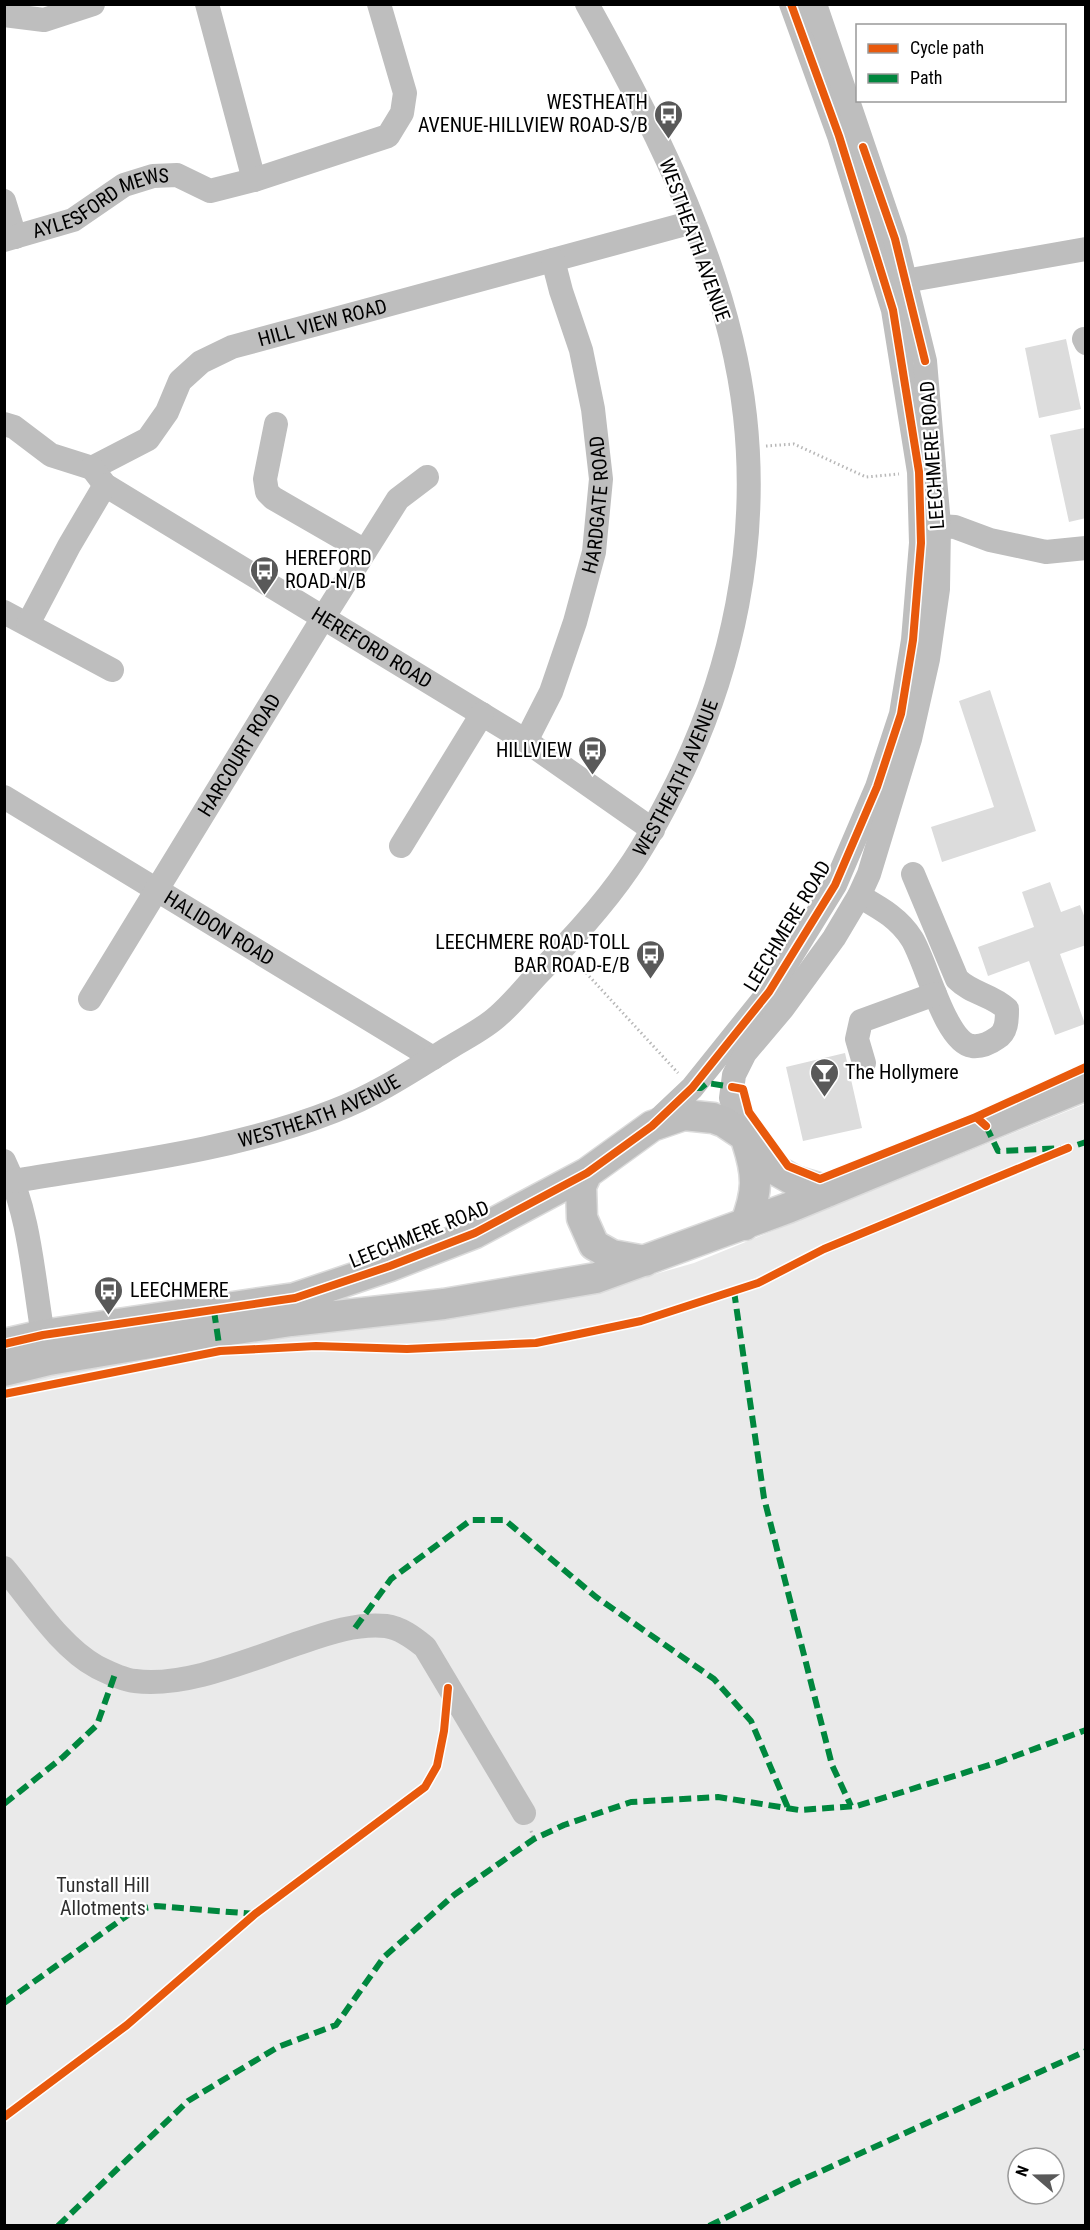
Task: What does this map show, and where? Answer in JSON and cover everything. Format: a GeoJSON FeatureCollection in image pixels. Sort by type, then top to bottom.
{"type":"FeatureCollection","features":[{"type":"Feature","properties":{"kind":"main road","name":"LEECHMERE ROAD"},"geometry":{"type":"LineString","coordinates":[[4,1344],[46,1347],[444,1304],[596,1278],[788,1208],[1086,1085]]}},
{"type":"Feature","properties":{"kind":"main road"},"geometry":{"type":"LineString","coordinates":[[652,1126],[684,1114],[724,1122],[745,1136],[772,1168],[795,1182],[829,1191]]}},
{"type":"Feature","properties":{"kind":"main road","name":"LEECHMERE ROAD"},"geometry":{"type":"LineString","coordinates":[[4,1371],[46,1347],[295,1298],[390,1266],[476,1233],[586,1173],[652,1126]]}},
{"type":"Feature","properties":{"kind":"main road","name":"LEECHMERE ROAD"},"geometry":{"type":"LineString","coordinates":[[744,1225],[756,1189],[754,1163],[745,1136]]}},
{"type":"Feature","properties":{"kind":"main road"},"geometry":{"type":"LineString","coordinates":[[586,1173],[581,1186],[582,1218],[594,1245],[612,1255],[645,1261]]}},
{"type":"Feature","properties":{"kind":"street"},"geometry":{"type":"LineString","coordinates":[[4,15],[11,14],[44,20],[93,4]]}},
{"type":"Feature","properties":{"kind":"street"},"geometry":{"type":"LineString","coordinates":[[207,4],[254,180]]}},
{"type":"Feature","properties":{"kind":"street","name":"AYLESFORD MEWS"},"geometry":{"type":"LineString","coordinates":[[4,201],[10,238],[73,220],[124,185],[153,176],[177,175],[210,191],[254,180],[388,135],[402,113],[405,93],[379,4]]}},
{"type":"Feature","properties":{"kind":"street","name":"WESTHEATH AVENUE"},"geometry":{"type":"LineString","coordinates":[[9,1171],[173,1155],[227,1144],[280,1130],[336,1111],[393,1084],[495,1019],[563,948],[622,878],[653,830],[697,742],[716,690],[731,634],[741,583],[747,529],[745,417],[721,299],[693,222],[626,74],[587,4]]}},
{"type":"Feature","properties":{"kind":"street","name":"LEECHMERE ROAD"},"geometry":{"type":"LineString","coordinates":[[745,1136],[731,1098],[734,1075],[745,1053],[811,972],[859,896],[883,833],[910,739],[928,658],[938,589],[893,310],[839,136],[791,4]]}},
{"type":"Feature","properties":{"kind":"street","name":"LEECHMERE ROAD"},"geometry":{"type":"LineString","coordinates":[[652,1126],[692,1088],[769,992],[835,885],[877,787],[901,714],[930,534],[925,361],[895,239],[815,4]]}},
{"type":"Feature","properties":{"kind":"street","name":"HILL VIEW ROAD"},"geometry":{"type":"LineString","coordinates":[[98,476],[148,439],[167,412],[180,381],[201,362],[232,347],[693,222]]}},
{"type":"Feature","properties":{"kind":"street"},"geometry":{"type":"LineString","coordinates":[[905,281],[1086,249]]}},
{"type":"Feature","properties":{"kind":"street","name":"HARDGATE ROAD"},"geometry":{"type":"LineString","coordinates":[[526,741],[551,692],[575,622],[594,552],[601,480],[593,410],[581,350],[553,260]]}},
{"type":"Feature","properties":{"kind":"street"},"geometry":{"type":"LineString","coordinates":[[4,424],[14,427],[51,455],[98,476],[69,546],[27,624]]}},
{"type":"Feature","properties":{"kind":"street"},"geometry":{"type":"LineString","coordinates":[[276,424],[265,479],[267,492],[273,498],[365,551]]}},
{"type":"Feature","properties":{"kind":"street","name":"HEREFORD ROAD"},"geometry":{"type":"LineString","coordinates":[[98,476],[323,618],[526,741],[653,830]]}},
{"type":"Feature","properties":{"kind":"street","name":"HARCOURT ROAD"},"geometry":{"type":"LineString","coordinates":[[90,999],[398,499],[427,477]]}},
{"type":"Feature","properties":{"kind":"street"},"geometry":{"type":"LineString","coordinates":[[930,534],[966,530],[990,540],[1046,552],[1086,548]]}},
{"type":"Feature","properties":{"kind":"street"},"geometry":{"type":"LineString","coordinates":[[4,612],[112,670]]}},
{"type":"Feature","properties":{"kind":"street"},"geometry":{"type":"LineString","coordinates":[[401,846],[482,714]]}},
{"type":"Feature","properties":{"kind":"street","name":"HALIDON ROAD"},"geometry":{"type":"LineString","coordinates":[[4,797],[433,1058]]}},
{"type":"Feature","properties":{"kind":"street"},"geometry":{"type":"LineString","coordinates":[[859,896],[894,916],[913,940],[935,994],[956,1036],[970,1046],[984,1046],[1000,1036],[1006,1025],[1007,1009],[997,999],[966,988],[957,979],[913,874]]}},
{"type":"Feature","properties":{"kind":"street"},"geometry":{"type":"LineString","coordinates":[[864,1063],[858,1040],[861,1021],[935,994]]}},
{"type":"Feature","properties":{"kind":"street"},"geometry":{"type":"LineString","coordinates":[[9,1171],[25,1224],[46,1347]]}},
{"type":"Feature","properties":{"kind":"street"},"geometry":{"type":"LineString","coordinates":[[4,1568],[64,1642],[96,1667],[133,1681],[167,1681],[216,1671],[330,1632],[346,1629],[387,1626],[408,1634],[425,1647],[524,1813]]}},
{"type":"Feature","properties":{"kind":"path"},"geometry":{"type":"LineString","coordinates":[[747,447],[794,444],[866,477],[919,472]]}},
{"type":"Feature","properties":{"kind":"path"},"geometry":{"type":"LineString","coordinates":[[563,948],[692,1088]]}},
{"type":"Feature","properties":{"kind":"green space","name":"Tunstall Hill Allotments"},"geometry":{"type":"Polygon","coordinates":[[[1085,1104],[1085,2225],[5,2225],[4,1382],[40,1371],[596,1291],[694,1263],[1085,1104]]]}},
{"type":"Feature","properties":{"kind":"building"},"geometry":{"type":"Polygon","coordinates":[[[1066,339],[1081,409],[1039,418],[1025,348],[1066,339]]]}},
{"type":"Feature","properties":{"kind":"building"},"geometry":{"type":"Polygon","coordinates":[[[1084,428],[1086,436],[1086,518],[1069,522],[1050,435],[1084,428]]]}},
{"type":"Feature","properties":{"kind":"building"},"geometry":{"type":"Polygon","coordinates":[[[990,690],[1036,831],[942,862],[931,827],[994,807],[959,701],[990,690]]]}},
{"type":"Feature","properties":{"kind":"building"},"geometry":{"type":"Polygon","coordinates":[[[1050,882],[1061,912],[1080,905],[1086,921],[1086,945],[1060,954],[1085,1024],[1055,1035],[1029,961],[988,976],[978,947],[1034,927],[1022,892],[1050,882]]]}},
{"type":"Feature","properties":{"kind":"building","name":"The Hollymere"},"geometry":{"type":"Polygon","coordinates":[[[845,1053],[862,1128],[803,1141],[786,1067],[845,1053]]]}},
{"type":"Feature","properties":{"kind":"marked path"},"geometry":{"type":"LineString","coordinates":[[695,1088],[701,1088],[707,1083],[732,1087]]}},
{"type":"Feature","properties":{"kind":"marked path"},"geometry":{"type":"LineString","coordinates":[[986,1126],[998,1151],[1068,1148],[1086,1142]]}},
{"type":"Feature","properties":{"kind":"marked path"},"geometry":{"type":"LineString","coordinates":[[734,1291],[764,1498],[832,1765],[851,1806]]}},
{"type":"Feature","properties":{"kind":"marked path"},"geometry":{"type":"LineString","coordinates":[[214,1311],[220,1351]]}},
{"type":"Feature","properties":{"kind":"marked path"},"geometry":{"type":"LineString","coordinates":[[355,1628],[391,1579],[471,1520],[505,1520],[596,1597],[714,1679],[751,1721],[788,1808]]}},
{"type":"Feature","properties":{"kind":"marked path"},"geometry":{"type":"LineString","coordinates":[[4,1804],[63,1757],[97,1725],[115,1674]]}},
{"type":"Feature","properties":{"kind":"marked path"},"geometry":{"type":"LineString","coordinates":[[58,2226],[188,2101],[278,2047],[336,2025],[384,1957],[454,1895],[534,1839],[564,1825],[631,1802],[718,1797],[799,1810],[857,1806],[996,1763],[1086,1730]]}},
{"type":"Feature","properties":{"kind":"marked path"},"geometry":{"type":"LineString","coordinates":[[4,2003],[135,1910],[156,1906],[255,1914]]}},
{"type":"Feature","properties":{"kind":"marked path"},"geometry":{"type":"LineString","coordinates":[[709,2226],[795,2183],[1086,2051]]}},
{"type":"Feature","properties":{"kind":"cycle path"},"geometry":{"type":"LineString","coordinates":[[4,1344],[43,1335],[295,1298],[390,1266],[475,1233],[587,1173],[652,1126],[692,1088],[769,992],[835,885],[877,787],[901,714],[913,640],[921,543],[919,472],[893,310],[839,136],[791,4]]}},
{"type":"Feature","properties":{"kind":"cycle path"},"geometry":{"type":"LineString","coordinates":[[863,147],[895,239],[925,361]]}},
{"type":"Feature","properties":{"kind":"cycle path"},"geometry":{"type":"LineString","coordinates":[[976,1117],[1086,1067]]}},
{"type":"Feature","properties":{"kind":"cycle path"},"geometry":{"type":"LineString","coordinates":[[732,1087],[743,1089],[749,1112],[788,1166],[820,1179],[976,1117],[986,1126]]}},
{"type":"Feature","properties":{"kind":"cycle path"},"geometry":{"type":"LineString","coordinates":[[4,1394],[220,1351],[316,1346],[407,1349],[536,1343],[641,1321],[758,1283],[824,1249],[1068,1148]]}},
{"type":"Feature","properties":{"kind":"cycle path"},"geometry":{"type":"LineString","coordinates":[[4,2117],[127,2025],[255,1914],[425,1787],[437,1766],[444,1731],[448,1688]]}},
{"type":"Feature","properties":{"kind":"place","name":"WESTHEATH AVENUE-HILLVIEW ROAD-S/B"},"geometry":{"type":"Point","coordinates":[669,140]}},
{"type":"Feature","properties":{"kind":"place","name":"HEREFORD ROAD-N/B"},"geometry":{"type":"Point","coordinates":[264,596]}},
{"type":"Feature","properties":{"kind":"place","name":"HILLVIEW"},"geometry":{"type":"Point","coordinates":[593,776]}},
{"type":"Feature","properties":{"kind":"place","name":"LEECHMERE ROAD-TOLL BAR ROAD-E/B"},"geometry":{"type":"Point","coordinates":[651,980]}},
{"type":"Feature","properties":{"kind":"place","name":"The Hollymere"},"geometry":{"type":"Point","coordinates":[824,1098]}},
{"type":"Feature","properties":{"kind":"place","name":"LEECHMERE"},"geometry":{"type":"Point","coordinates":[109,1316]}}]}
